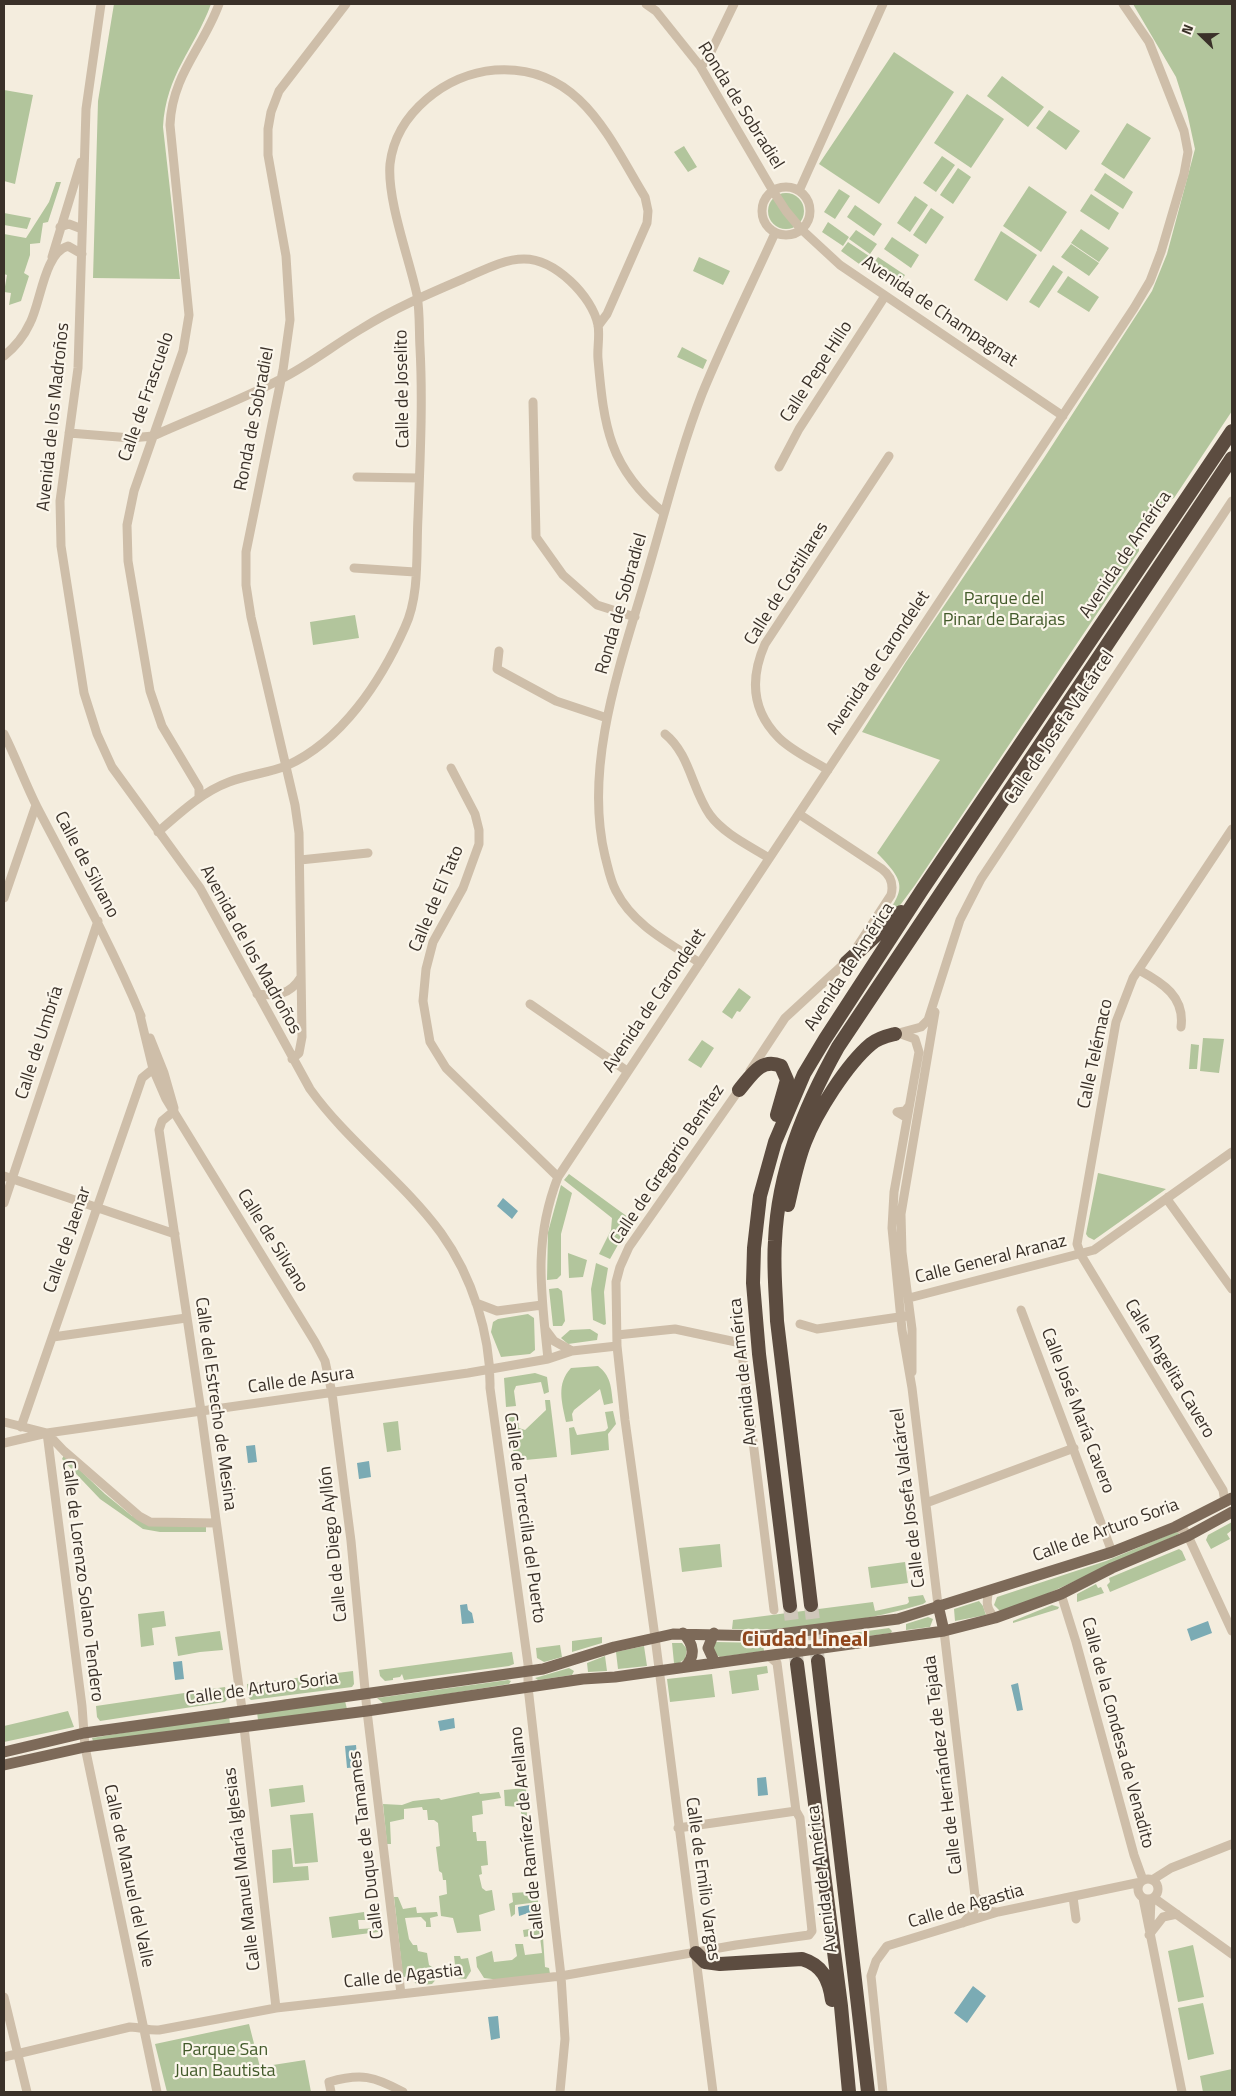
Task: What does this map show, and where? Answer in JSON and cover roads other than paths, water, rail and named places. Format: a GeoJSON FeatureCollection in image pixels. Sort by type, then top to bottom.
{"type":"FeatureCollection","features":[{"type":"Feature","properties":{"kind":"highway","name":"Avenida de América"},"geometry":{"type":"LineString","coordinates":[[790,1606],[755,1316],[754,1248],[760,1196],[775,1142],[804,1074],[922,890],[1232,431]]}},
{"type":"Feature","properties":{"kind":"highway","name":"Avenida de América"},"geometry":{"type":"LineString","coordinates":[[812,1605],[777,1321],[775,1240],[779,1204],[792,1144],[819,1082],[838,1047],[1232,458]]}},
{"type":"Feature","properties":{"kind":"highway"},"geometry":{"type":"LineString","coordinates":[[846,963],[922,890]]}},
{"type":"Feature","properties":{"kind":"highway"},"geometry":{"type":"LineString","coordinates":[[775,1240],[788,1205],[804,1144],[816,1118],[864,1050],[878,1040],[895,1034]]}},
{"type":"Feature","properties":{"kind":"highway"},"geometry":{"type":"LineString","coordinates":[[739,1090],[763,1064],[773,1063],[784,1069],[787,1080],[786,1086],[763,1159],[760,1196]]}},
{"type":"Feature","properties":{"kind":"highway","name":"Avenida de América"},"geometry":{"type":"LineString","coordinates":[[818,1662],[868,2092]]}},
{"type":"Feature","properties":{"kind":"highway","name":"Avenida de América"},"geometry":{"type":"LineString","coordinates":[[797,1664],[849,2092]]}},
{"type":"Feature","properties":{"kind":"highway"},"geometry":{"type":"LineString","coordinates":[[696,1953],[705,1962],[720,1964],[802,1959],[819,1967],[825,1975],[830,1988],[837,2042],[847,2066]]}},
{"type":"Feature","properties":{"kind":"main road","name":"Calle de Arturo Soria"},"geometry":{"type":"LineString","coordinates":[[4,1752],[84,1733],[242,1709],[528,1671],[574,1661],[614,1647],[656,1637],[683,1633],[764,1636],[898,1619],[1112,1552],[1230,1504]]}},
{"type":"Feature","properties":{"kind":"main road","name":"Calle de Arturo Soria"},"geometry":{"type":"LineString","coordinates":[[4,1765],[85,1747],[367,1711],[584,1679],[659,1671],[944,1631],[995,1618],[1061,1594],[1112,1568],[1188,1536],[1230,1504]]}},
{"type":"Feature","properties":{"kind":"main road"},"geometry":{"type":"LineString","coordinates":[[938,1605],[944,1631]]}},
{"type":"Feature","properties":{"kind":"main road"},"geometry":{"type":"LineString","coordinates":[[683,1633],[692,1644],[693,1655],[685,1667]]}},
{"type":"Feature","properties":{"kind":"main road"},"geometry":{"type":"LineString","coordinates":[[714,1633],[708,1648],[715,1663]]}},
{"type":"Feature","properties":{"kind":"main road"},"geometry":{"type":"LineString","coordinates":[[574,1661],[582,1667],[584,1679]]}},
{"type":"Feature","properties":{"kind":"street","name":"Avenida de los Madroños"},"geometry":{"type":"LineString","coordinates":[[101,4],[88,88],[84,149],[80,335],[60,501],[61,546],[84,693],[97,734],[112,767],[209,903],[292,1059],[310,1089],[333,1118],[440,1231],[456,1258],[476,1303],[491,1369]]}},
{"type":"Feature","properties":{"kind":"street","name":"Calle de Frascuelo"},"geometry":{"type":"LineString","coordinates":[[199,798],[199,788],[162,726],[150,691],[128,561],[127,541],[129,511],[152,436],[183,351],[189,315],[170,125],[171,106],[176,87],[219,4]]}},
{"type":"Feature","properties":{"kind":"street","name":"Ronda de Sobradiel"},"geometry":{"type":"LineString","coordinates":[[292,1059],[301,1048],[300,860],[295,805],[251,617],[246,585],[246,552],[281,379],[290,320],[286,256],[268,155],[269,120],[279,91],[346,4]]}},
{"type":"Feature","properties":{"kind":"street","name":"Ronda de Sobradiel"},"geometry":{"type":"LineString","coordinates":[[646,4],[656,11],[700,66],[773,191],[801,229]]}},
{"type":"Feature","properties":{"kind":"street"},"geometry":{"type":"LineString","coordinates":[[700,66],[706,62],[734,4]]}},
{"type":"Feature","properties":{"kind":"street"},"geometry":{"type":"LineString","coordinates":[[799,191],[883,4]]}},
{"type":"Feature","properties":{"kind":"street","name":"Avenida de Carondelet"},"geometry":{"type":"LineString","coordinates":[[548,1359],[542,1305],[541,1237],[546,1211],[558,1177],[1063,416],[1150,281],[1173,216],[1188,152],[1184,131],[1149,42],[1123,4]]}},
{"type":"Feature","properties":{"kind":"street","name":"Calle de Joselito"},"geometry":{"type":"LineString","coordinates":[[158,832],[199,798],[232,781],[286,766],[328,737],[355,712],[405,629],[412,612],[422,389],[418,299],[391,191],[390,165],[394,146],[404,127],[416,110],[442,86],[479,71],[510,69],[551,79],[573,93],[593,112],[645,197],[648,211],[647,223],[607,314],[598,326]]}},
{"type":"Feature","properties":{"kind":"street"},"geometry":{"type":"LineString","coordinates":[[4,356],[13,348],[31,321],[52,260],[84,149]]}},
{"type":"Feature","properties":{"kind":"street"},"geometry":{"type":"LineString","coordinates":[[786,187],[799,191],[804,196],[810,210],[809,217],[801,229],[788,235],[775,233],[765,223],[762,216],[764,202],[773,191],[786,187]]}},
{"type":"Feature","properties":{"kind":"street"},"geometry":{"type":"LineString","coordinates":[[60,227],[70,224],[82,229]]}},
{"type":"Feature","properties":{"kind":"street","name":"Avenida de Champagnat"},"geometry":{"type":"LineString","coordinates":[[801,229],[840,265],[1063,416]]}},
{"type":"Feature","properties":{"kind":"street","name":"Ronda de Sobradiel"},"geometry":{"type":"LineString","coordinates":[[700,963],[638,921],[627,910],[614,888],[603,847],[599,819],[599,792],[607,718],[664,513],[702,394],[775,233]]}},
{"type":"Feature","properties":{"kind":"street"},"geometry":{"type":"LineString","coordinates":[[52,260],[59,250],[68,246],[82,254]]}},
{"type":"Feature","properties":{"kind":"street"},"geometry":{"type":"LineString","coordinates":[[69,433],[131,438],[152,436],[281,379],[362,328],[418,299],[487,268],[505,262],[525,259],[544,264],[575,283],[586,296],[598,326],[598,358],[605,412],[617,460],[629,479],[664,513]]}},
{"type":"Feature","properties":{"kind":"street","name":"Calle Pepe Hillo"},"geometry":{"type":"LineString","coordinates":[[779,467],[798,429],[886,296]]}},
{"type":"Feature","properties":{"kind":"street"},"geometry":{"type":"LineString","coordinates":[[533,402],[536,537],[564,575],[597,605],[635,617]]}},
{"type":"Feature","properties":{"kind":"street","name":"Calle de Costillares"},"geometry":{"type":"LineString","coordinates":[[828,770],[779,738],[767,722],[757,701],[754,687],[757,663],[765,644],[889,456]]}},
{"type":"Feature","properties":{"kind":"street"},"geometry":{"type":"LineString","coordinates":[[356,477],[419,478]]}},
{"type":"Feature","properties":{"kind":"street","name":"Calle de Josefa Valcárcel"},"geometry":{"type":"LineString","coordinates":[[895,1034],[912,1030],[925,1024],[933,1010],[960,920],[981,879],[1232,502]]}},
{"type":"Feature","properties":{"kind":"street"},"geometry":{"type":"LineString","coordinates":[[354,568],[415,572]]}},
{"type":"Feature","properties":{"kind":"street"},"geometry":{"type":"LineString","coordinates":[[499,651],[497,669],[556,702],[607,718]]}},
{"type":"Feature","properties":{"kind":"street","name":"Calle de Silvano"},"geometry":{"type":"LineString","coordinates":[[4,734],[36,805],[98,921],[139,1011],[164,1073],[174,1111]]}},
{"type":"Feature","properties":{"kind":"street"},"geometry":{"type":"LineString","coordinates":[[666,734],[680,750],[711,817],[729,832],[769,858]]}},
{"type":"Feature","properties":{"kind":"street","name":"Calle de El Tato"},"geometry":{"type":"LineString","coordinates":[[451,768],[475,814],[479,830],[479,844],[463,888],[433,942],[426,969],[423,1001],[430,1042],[446,1068],[558,1177]]}},
{"type":"Feature","properties":{"kind":"street"},"geometry":{"type":"LineString","coordinates":[[4,898],[36,805]]}},
{"type":"Feature","properties":{"kind":"street","name":"Calle de Gregorio Benítez"},"geometry":{"type":"LineString","coordinates":[[656,1637],[625,1420],[617,1336],[616,1291],[618,1274],[625,1255],[739,1090],[785,1018],[846,963],[891,895],[892,881],[882,869],[798,814]]}},
{"type":"Feature","properties":{"kind":"street","name":"Calle Telémaco"},"geometry":{"type":"LineString","coordinates":[[1081,1254],[1077,1244],[1078,1236],[1116,1022],[1129,987],[1139,970],[1232,829]]}},
{"type":"Feature","properties":{"kind":"street"},"geometry":{"type":"LineString","coordinates":[[300,860],[368,853]]}},
{"type":"Feature","properties":{"kind":"street","name":"Calle de Umbría"},"geometry":{"type":"LineString","coordinates":[[4,1203],[8,1177],[98,921]]}},
{"type":"Feature","properties":{"kind":"street"},"geometry":{"type":"LineString","coordinates":[[1139,970],[1165,987],[1178,1001],[1182,1015],[1181,1028]]}},
{"type":"Feature","properties":{"kind":"street"},"geometry":{"type":"LineString","coordinates":[[257,994],[283,994],[292,989],[302,977]]}},
{"type":"Feature","properties":{"kind":"street","name":"Calle de Josefa Valcárcel"},"geometry":{"type":"LineString","coordinates":[[938,1605],[912,1388],[900,1317],[892,1238],[894,1194],[899,1189],[906,1150],[920,1097],[939,986]]}},
{"type":"Feature","properties":{"kind":"street"},"geometry":{"type":"LineString","coordinates":[[530,1004],[627,1071]]}},
{"type":"Feature","properties":{"kind":"street","name":"Calle de Silvano"},"geometry":{"type":"LineString","coordinates":[[139,1011],[152,1069],[166,1099],[315,1342],[324,1362],[332,1393]]}},
{"type":"Feature","properties":{"kind":"street","name":"Calle de Josefa Valcárcel"},"geometry":{"type":"LineString","coordinates":[[895,1034],[912,1037],[918,1048],[907,1118],[901,1232],[911,1316],[913,1347],[912,1388]]}},
{"type":"Feature","properties":{"kind":"street"},"geometry":{"type":"LineString","coordinates":[[152,1069],[160,1070],[164,1073]]}},
{"type":"Feature","properties":{"kind":"street","name":"Calle de Jaenar"},"geometry":{"type":"LineString","coordinates":[[21,1426],[142,1078],[152,1069]]}},
{"type":"Feature","properties":{"kind":"street","name":"Calle del Estrecho de Mesina"},"geometry":{"type":"LineString","coordinates":[[174,1111],[162,1121],[159,1130],[201,1411],[242,1709]]}},
{"type":"Feature","properties":{"kind":"street","name":"Calle General Aranaz"},"geometry":{"type":"LineString","coordinates":[[908,1298],[1098,1248],[1232,1152]]}},
{"type":"Feature","properties":{"kind":"street"},"geometry":{"type":"LineString","coordinates":[[8,1177],[175,1234]]}},
{"type":"Feature","properties":{"kind":"street","name":"Calle de Josefa Valcárcel"},"geometry":{"type":"LineString","coordinates":[[894,1194],[898,1200],[897,1221],[901,1232]]}},
{"type":"Feature","properties":{"kind":"street"},"geometry":{"type":"LineString","coordinates":[[1168,1197],[1168,1202],[1232,1288]]}},
{"type":"Feature","properties":{"kind":"street","name":"Calle de Josefa Valcárcel"},"geometry":{"type":"LineString","coordinates":[[892,1238],[898,1249],[904,1296],[908,1298]]}},
{"type":"Feature","properties":{"kind":"street","name":"Calle Angelita Cavero"},"geometry":{"type":"LineString","coordinates":[[1081,1254],[1230,1504]]}},
{"type":"Feature","properties":{"kind":"street"},"geometry":{"type":"LineString","coordinates":[[476,1303],[497,1311]]}},
{"type":"Feature","properties":{"kind":"street"},"geometry":{"type":"LineString","coordinates":[[481,1321],[497,1311],[542,1305]]}},
{"type":"Feature","properties":{"kind":"street","name":"Calle José María Cavero"},"geometry":{"type":"LineString","coordinates":[[1021,1310],[1112,1552]]}},
{"type":"Feature","properties":{"kind":"street"},"geometry":{"type":"LineString","coordinates":[[800,1324],[818,1329],[911,1316]]}},
{"type":"Feature","properties":{"kind":"street"},"geometry":{"type":"LineString","coordinates":[[53,1337],[186,1318]]}},
{"type":"Feature","properties":{"kind":"street"},"geometry":{"type":"LineString","coordinates":[[544,1327],[554,1341],[572,1352]]}},
{"type":"Feature","properties":{"kind":"street"},"geometry":{"type":"LineString","coordinates":[[617,1336],[675,1329],[732,1341],[739,1343],[742,1347],[774,1610]]}},
{"type":"Feature","properties":{"kind":"street","name":"Calle de Asura"},"geometry":{"type":"LineString","coordinates":[[4,1443],[47,1433],[491,1369],[548,1359],[572,1352],[618,1346]]}},
{"type":"Feature","properties":{"kind":"street","name":"Calle de Torrecilla del Puerto"},"geometry":{"type":"LineString","coordinates":[[491,1369],[490,1388],[528,1671]]}},
{"type":"Feature","properties":{"kind":"street","name":"Calle de Diego Ayllón"},"geometry":{"type":"LineString","coordinates":[[332,1393],[351,1541],[366,1693]]}},
{"type":"Feature","properties":{"kind":"street"},"geometry":{"type":"LineString","coordinates":[[4,1422],[47,1433],[64,1451],[139,1516],[150,1522],[216,1523]]}},
{"type":"Feature","properties":{"kind":"street","name":"Calle de Lorenzo Solano Tendero"},"geometry":{"type":"LineString","coordinates":[[47,1433],[84,1733]]}},
{"type":"Feature","properties":{"kind":"street"},"geometry":{"type":"LineString","coordinates":[[926,1503],[1074,1448]]}},
{"type":"Feature","properties":{"kind":"street"},"geometry":{"type":"LineString","coordinates":[[1175,1527],[1184,1530],[1188,1536],[1232,1631]]}},
{"type":"Feature","properties":{"kind":"street"},"geometry":{"type":"LineString","coordinates":[[989,1590],[986,1601],[988,1610],[995,1618]]}},
{"type":"Feature","properties":{"kind":"street","name":"Calle de la Condesa de Venadito"},"geometry":{"type":"LineString","coordinates":[[1061,1594],[1076,1642],[1134,1855],[1145,1881]]}},
{"type":"Feature","properties":{"kind":"street"},"geometry":{"type":"LineString","coordinates":[[898,1619],[901,1638]]}},
{"type":"Feature","properties":{"kind":"street","name":"Calle de Hernández de Tejada"},"geometry":{"type":"LineString","coordinates":[[944,1631],[975,1896],[974,1911],[963,1924]]}},
{"type":"Feature","properties":{"kind":"street"},"geometry":{"type":"LineString","coordinates":[[656,1637],[659,1671]]}},
{"type":"Feature","properties":{"kind":"street"},"geometry":{"type":"LineString","coordinates":[[678,1828],[796,1811],[777,1663],[769,1656]]}},
{"type":"Feature","properties":{"kind":"street"},"geometry":{"type":"LineString","coordinates":[[528,1671],[528,1687]]}},
{"type":"Feature","properties":{"kind":"street","name":"Calle de Emilio Vargas"},"geometry":{"type":"LineString","coordinates":[[659,1671],[713,2092]]}},
{"type":"Feature","properties":{"kind":"street","name":"Calle de Ramírez de Arellano"},"geometry":{"type":"LineString","coordinates":[[528,1687],[561,1976],[565,2039],[560,2092]]}},
{"type":"Feature","properties":{"kind":"street","name":"Calle Duque de Tamames"},"geometry":{"type":"LineString","coordinates":[[366,1693],[401,1994]]}},
{"type":"Feature","properties":{"kind":"street","name":"Calle Manuel María Iglesias"},"geometry":{"type":"LineString","coordinates":[[244,1727],[276,2008]]}},
{"type":"Feature","properties":{"kind":"street","name":"Calle de Manuel del Valle"},"geometry":{"type":"LineString","coordinates":[[84,1733],[85,1747],[157,2092]]}},
{"type":"Feature","properties":{"kind":"street","name":"Calle de Agastia"},"geometry":{"type":"LineString","coordinates":[[4,2056],[130,2027],[142,2026],[151,2031],[276,2008],[561,1976],[736,1945],[809,1935],[812,1931],[809,1898],[800,1818],[796,1811]]}},
{"type":"Feature","properties":{"kind":"street","name":"Calle de Agastia"},"geometry":{"type":"LineString","coordinates":[[883,2092],[871,1976],[876,1961],[887,1946],[998,1912],[1145,1881],[1171,1868],[1232,1844]]}},
{"type":"Feature","properties":{"kind":"street"},"geometry":{"type":"LineString","coordinates":[[1145,1881],[1149,1935],[1182,2092]]}},
{"type":"Feature","properties":{"kind":"street"},"geometry":{"type":"LineString","coordinates":[[1145,1881],[1158,1890],[1147,1897]]}},
{"type":"Feature","properties":{"kind":"street","name":"Calle de Agastia"},"geometry":{"type":"LineString","coordinates":[[1117,1888],[1147,1897],[1177,1914],[1232,1954]]}},
{"type":"Feature","properties":{"kind":"street","name":"Calle de Hernández de Tejada"},"geometry":{"type":"LineString","coordinates":[[975,1896],[986,1908],[993,1912],[998,1912]]}},
{"type":"Feature","properties":{"kind":"street"},"geometry":{"type":"LineString","coordinates":[[1073,1897],[1076,1919]]}},
{"type":"Feature","properties":{"kind":"street"},"geometry":{"type":"LineString","coordinates":[[1149,1935],[1163,1917],[1177,1914]]}},
{"type":"Feature","properties":{"kind":"street"},"geometry":{"type":"LineString","coordinates":[[4,1997],[27,2092]]}},
{"type":"Feature","properties":{"kind":"street"},"geometry":{"type":"LineString","coordinates":[[331,2092],[329,2082],[356,2075],[386,2083],[403,2092]]}},
{"type":"Feature","properties":{"kind":"water"},"geometry":{"type":"Polygon","coordinates":[[[503,1198],[518,1211],[512,1219],[497,1206],[503,1198]]]}},
{"type":"Feature","properties":{"kind":"water"},"geometry":{"type":"Polygon","coordinates":[[[255,1445],[257,1462],[248,1463],[246,1446],[255,1445]]]}},
{"type":"Feature","properties":{"kind":"water"},"geometry":{"type":"Polygon","coordinates":[[[369,1461],[371,1477],[359,1479],[357,1463],[369,1461]]]}},
{"type":"Feature","properties":{"kind":"water"},"geometry":{"type":"Polygon","coordinates":[[[467,1604],[468,1610],[472,1613],[474,1623],[462,1624],[460,1605],[467,1604]]]}},
{"type":"Feature","properties":{"kind":"water"},"geometry":{"type":"Polygon","coordinates":[[[1208,1621],[1212,1633],[1191,1641],[1187,1629],[1208,1621]]]}},
{"type":"Feature","properties":{"kind":"water"},"geometry":{"type":"Polygon","coordinates":[[[182,1661],[184,1679],[175,1680],[173,1662],[182,1661]]]}},
{"type":"Feature","properties":{"kind":"water"},"geometry":{"type":"Polygon","coordinates":[[[1018,1683],[1023,1710],[1017,1711],[1011,1685],[1018,1683]]]}},
{"type":"Feature","properties":{"kind":"water"},"geometry":{"type":"Polygon","coordinates":[[[454,1718],[455,1728],[440,1731],[438,1721],[454,1718]]]}},
{"type":"Feature","properties":{"kind":"water"},"geometry":{"type":"Polygon","coordinates":[[[356,1745],[358,1767],[347,1768],[345,1746],[356,1745]]]}},
{"type":"Feature","properties":{"kind":"water"},"geometry":{"type":"Polygon","coordinates":[[[766,1777],[768,1795],[758,1796],[757,1778],[766,1777]]]}},
{"type":"Feature","properties":{"kind":"water"},"geometry":{"type":"Polygon","coordinates":[[[535,1904],[536,1915],[528,1913],[519,1916],[518,1907],[535,1904]]]}},
{"type":"Feature","properties":{"kind":"water"},"geometry":{"type":"Polygon","coordinates":[[[973,1986],[986,1996],[967,2023],[954,2013],[973,1986]]]}},
{"type":"Feature","properties":{"kind":"water"},"geometry":{"type":"Polygon","coordinates":[[[498,2016],[500,2038],[491,2040],[488,2017],[498,2016]]]}},
{"type":"Feature","properties":{"kind":"tunnel"},"geometry":{"type":"LineString","coordinates":[[811,1605],[818,1661]]}},
{"type":"Feature","properties":{"kind":"tunnel"},"geometry":{"type":"LineString","coordinates":[[790,1606],[797,1664]]}},
{"type":"Feature","properties":{"kind":"district","name":"Ciudad Lineal"},"geometry":{"type":"Point","coordinates":[805,1641]}},
{"type":"Feature","properties":{"kind":"park label","name":"Parque del Pinar de Barajas"},"geometry":{"type":"Point","coordinates":[1004,610]}},
{"type":"Feature","properties":{"kind":"park label","name":"Parque San Juan Bautista"},"geometry":{"type":"Point","coordinates":[225,2061]}}]}
